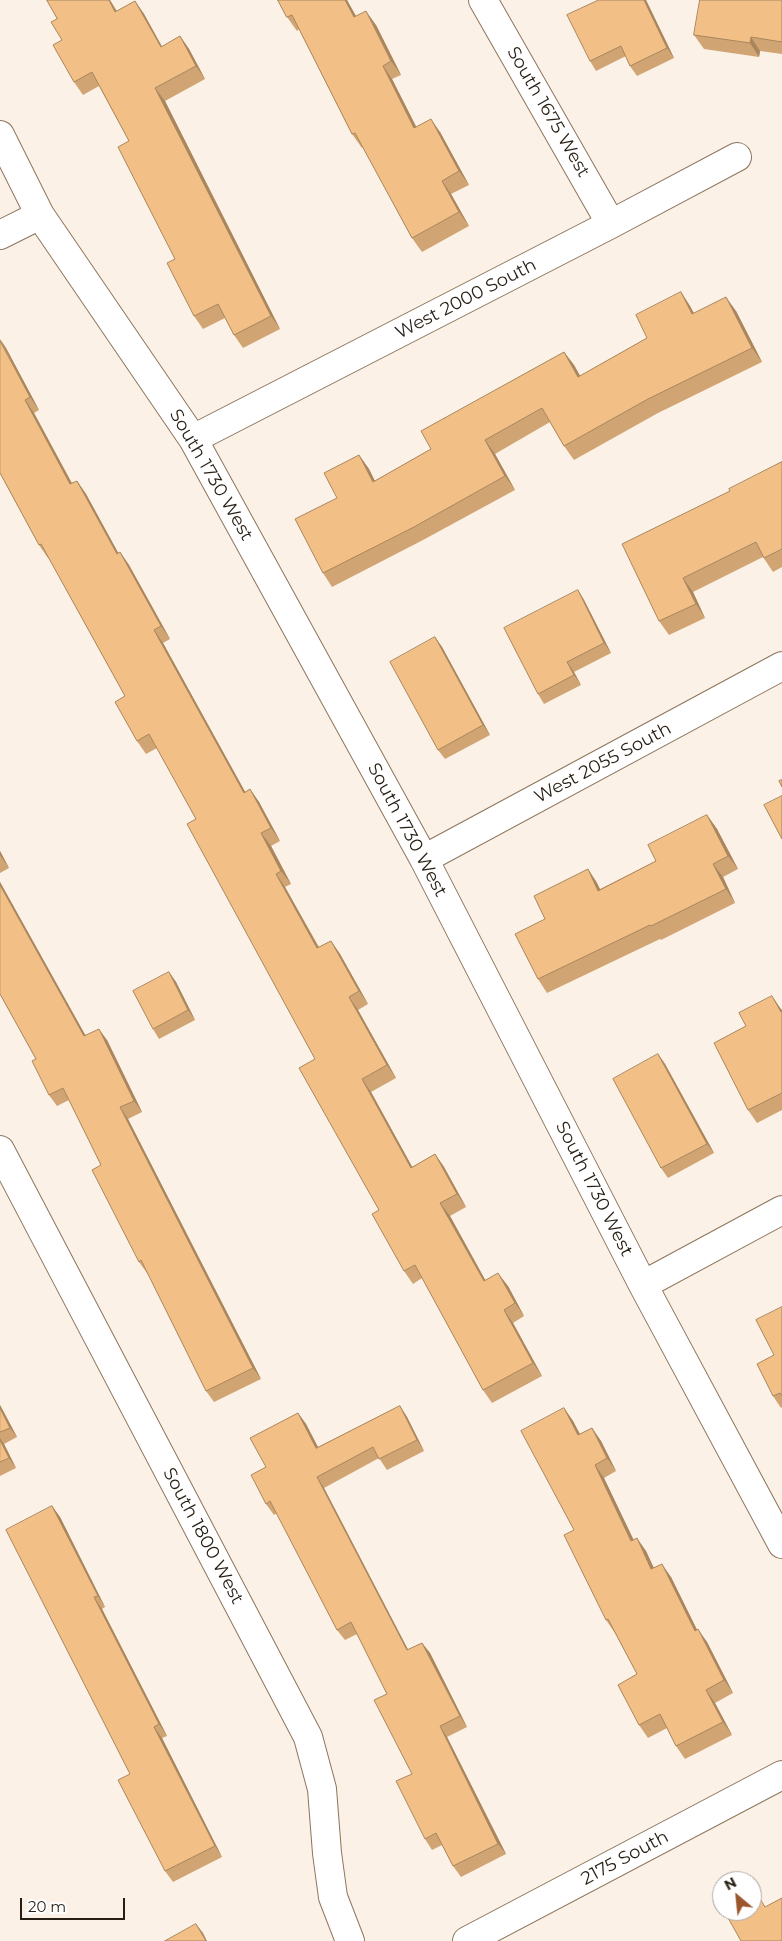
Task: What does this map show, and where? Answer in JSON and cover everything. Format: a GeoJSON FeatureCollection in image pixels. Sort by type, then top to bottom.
{"type":"FeatureCollection","features":[{"type":"Feature","properties":{"kind":"street","name":"South 1675 West"},"geometry":{"type":"LineString","coordinates":[[483,0],[611,224]]}},
{"type":"Feature","properties":{"kind":"street","name":"South 1730 West"},"geometry":{"type":"LineString","coordinates":[[0,134],[40,215],[194,438],[424,859],[643,1285],[782,1544]]}},
{"type":"Feature","properties":{"kind":"street","name":"West 2000 South"},"geometry":{"type":"LineString","coordinates":[[194,438],[611,224],[737,157]]}},
{"type":"Feature","properties":{"kind":"street"},"geometry":{"type":"LineString","coordinates":[[0,235],[40,215]]}},
{"type":"Feature","properties":{"kind":"street","name":"West 2055 South"},"geometry":{"type":"LineString","coordinates":[[424,859],[782,666]]}},
{"type":"Feature","properties":{"kind":"street","name":"South 1800 West"},"geometry":{"type":"LineString","coordinates":[[0,1150],[308,1737],[322,1789],[327,1853],[333,1897],[350,1941]]}},
{"type":"Feature","properties":{"kind":"street"},"geometry":{"type":"LineString","coordinates":[[643,1285],[782,1210]]}},
{"type":"Feature","properties":{"kind":"street","name":"2175 South"},"geometry":{"type":"LineString","coordinates":[[467,1941],[782,1775]]}},
{"type":"Feature","properties":{"kind":"building"},"geometry":{"type":"Polygon","coordinates":[[[47,0],[109,0],[115,12],[135,1],[161,47],[180,36],[196,66],[155,88],[271,316],[234,335],[218,304],[194,316],[167,263],[175,259],[118,147],[129,141],[92,72],[74,82],[53,45],[62,40],[51,22],[57,19],[47,0]]]}},
{"type":"Feature","properties":{"kind":"building"},"geometry":{"type":"Polygon","coordinates":[[[278,0],[345,0],[354,17],[366,11],[391,61],[383,66],[414,128],[431,119],[459,171],[442,181],[459,212],[412,238],[355,133],[352,134],[292,15],[287,17],[278,0]]]}},
{"type":"Feature","properties":{"kind":"building"},"geometry":{"type":"Polygon","coordinates":[[[599,0],[644,0],[667,48],[630,66],[621,46],[590,61],[567,15],[599,0]]]}},
{"type":"Feature","properties":{"kind":"building"},"geometry":{"type":"Polygon","coordinates":[[[700,0],[782,0],[782,42],[751,37],[750,43],[694,35],[700,0]]]}},
{"type":"Feature","properties":{"kind":"building"},"geometry":{"type":"Polygon","coordinates":[[[681,292],[692,314],[726,297],[752,348],[648,399],[564,446],[542,408],[485,440],[505,476],[414,527],[323,573],[295,519],[337,498],[324,473],[359,455],[373,482],[431,449],[421,431],[564,352],[578,377],[647,338],[636,315],[681,292]]]}},
{"type":"Feature","properties":{"kind":"building"},"geometry":{"type":"Polygon","coordinates":[[[0,341],[30,397],[25,400],[70,484],[77,481],[117,554],[120,552],[161,626],[154,630],[244,793],[250,789],[271,828],[261,833],[281,871],[276,874],[317,948],[331,941],[359,991],[349,997],[387,1065],[362,1079],[411,1168],[435,1154],[457,1194],[440,1203],[484,1281],[498,1273],[515,1303],[504,1310],[533,1363],[483,1390],[415,1265],[404,1271],[372,1214],[379,1210],[299,1068],[315,1059],[187,824],[196,819],[149,734],[137,741],[115,702],[125,696],[0,473],[0,341]]]}},
{"type":"Feature","properties":{"kind":"building"},"geometry":{"type":"Polygon","coordinates":[[[782,462],[782,549],[764,558],[756,542],[683,578],[696,604],[659,621],[622,544],[730,491],[729,489],[782,462]]]}},
{"type":"Feature","properties":{"kind":"building"},"geometry":{"type":"Polygon","coordinates":[[[578,590],[604,643],[567,662],[574,675],[538,694],[504,628],[578,590]]]}},
{"type":"Feature","properties":{"kind":"building"},"geometry":{"type":"Polygon","coordinates":[[[435,637],[483,725],[438,750],[390,662],[435,637]]]}},
{"type":"Feature","properties":{"kind":"building"},"geometry":{"type":"Polygon","coordinates":[[[782,796],[782,839],[764,805],[782,796]]]}},
{"type":"Feature","properties":{"kind":"building"},"geometry":{"type":"Polygon","coordinates":[[[707,815],[728,856],[713,864],[726,889],[538,979],[515,934],[545,919],[534,896],[588,869],[598,891],[656,861],[648,845],[707,815]]]}},
{"type":"Feature","properties":{"kind":"building"},"geometry":{"type":"Polygon","coordinates":[[[0,885],[84,1036],[99,1029],[134,1101],[120,1107],[253,1368],[206,1391],[141,1260],[139,1262],[92,1170],[101,1165],[63,1088],[49,1095],[32,1061],[36,1059],[0,994],[0,885]]]}},
{"type":"Feature","properties":{"kind":"building"},"geometry":{"type":"Polygon","coordinates":[[[169,972],[188,1010],[153,1029],[133,991],[169,972]]]}},
{"type":"Feature","properties":{"kind":"building"},"geometry":{"type":"Polygon","coordinates":[[[772,996],[782,1011],[782,1093],[748,1110],[714,1043],[746,1026],[739,1013],[772,996]]]}},
{"type":"Feature","properties":{"kind":"building"},"geometry":{"type":"Polygon","coordinates":[[[658,1054],[707,1144],[661,1168],[613,1079],[658,1054]]]}},
{"type":"Feature","properties":{"kind":"building"},"geometry":{"type":"Polygon","coordinates":[[[782,1307],[782,1396],[780,1393],[773,1396],[757,1364],[774,1355],[756,1320],[782,1307]]]}},
{"type":"Feature","properties":{"kind":"building"},"geometry":{"type":"Polygon","coordinates":[[[400,1406],[417,1440],[379,1459],[373,1447],[317,1477],[407,1650],[422,1643],[460,1716],[440,1726],[498,1844],[453,1866],[436,1833],[425,1839],[396,1781],[412,1774],[374,1700],[387,1694],[351,1622],[337,1630],[270,1501],[266,1504],[251,1475],[266,1467],[250,1438],[298,1413],[316,1448],[400,1406]]]}},
{"type":"Feature","properties":{"kind":"building"},"geometry":{"type":"Polygon","coordinates":[[[0,1408],[10,1428],[0,1432],[0,1408]]]}},
{"type":"Feature","properties":{"kind":"building"},"geometry":{"type":"Polygon","coordinates":[[[564,1408],[578,1435],[592,1428],[607,1458],[595,1465],[631,1541],[637,1538],[651,1569],[662,1564],[695,1631],[698,1629],[724,1680],[706,1690],[723,1722],[676,1746],[660,1714],[639,1725],[618,1685],[637,1674],[608,1619],[606,1620],[564,1535],[574,1530],[521,1431],[564,1408]]]}},
{"type":"Feature","properties":{"kind":"building"},"geometry":{"type":"Polygon","coordinates":[[[0,1440],[9,1458],[0,1462],[0,1440]]]}},
{"type":"Feature","properties":{"kind":"building"},"geometry":{"type":"Polygon","coordinates":[[[52,1506],[98,1596],[94,1597],[159,1724],[154,1727],[215,1846],[165,1871],[118,1780],[130,1774],[6,1530],[52,1506]]]}},
{"type":"Feature","properties":{"kind":"building"},"geometry":{"type":"Polygon","coordinates":[[[782,1898],[782,1941],[741,1941],[730,1921],[762,1921],[762,1902],[765,1907],[782,1898]]]}},
{"type":"Feature","properties":{"kind":"building"},"geometry":{"type":"Polygon","coordinates":[[[196,1924],[206,1941],[165,1941],[196,1924]]]}}]}
